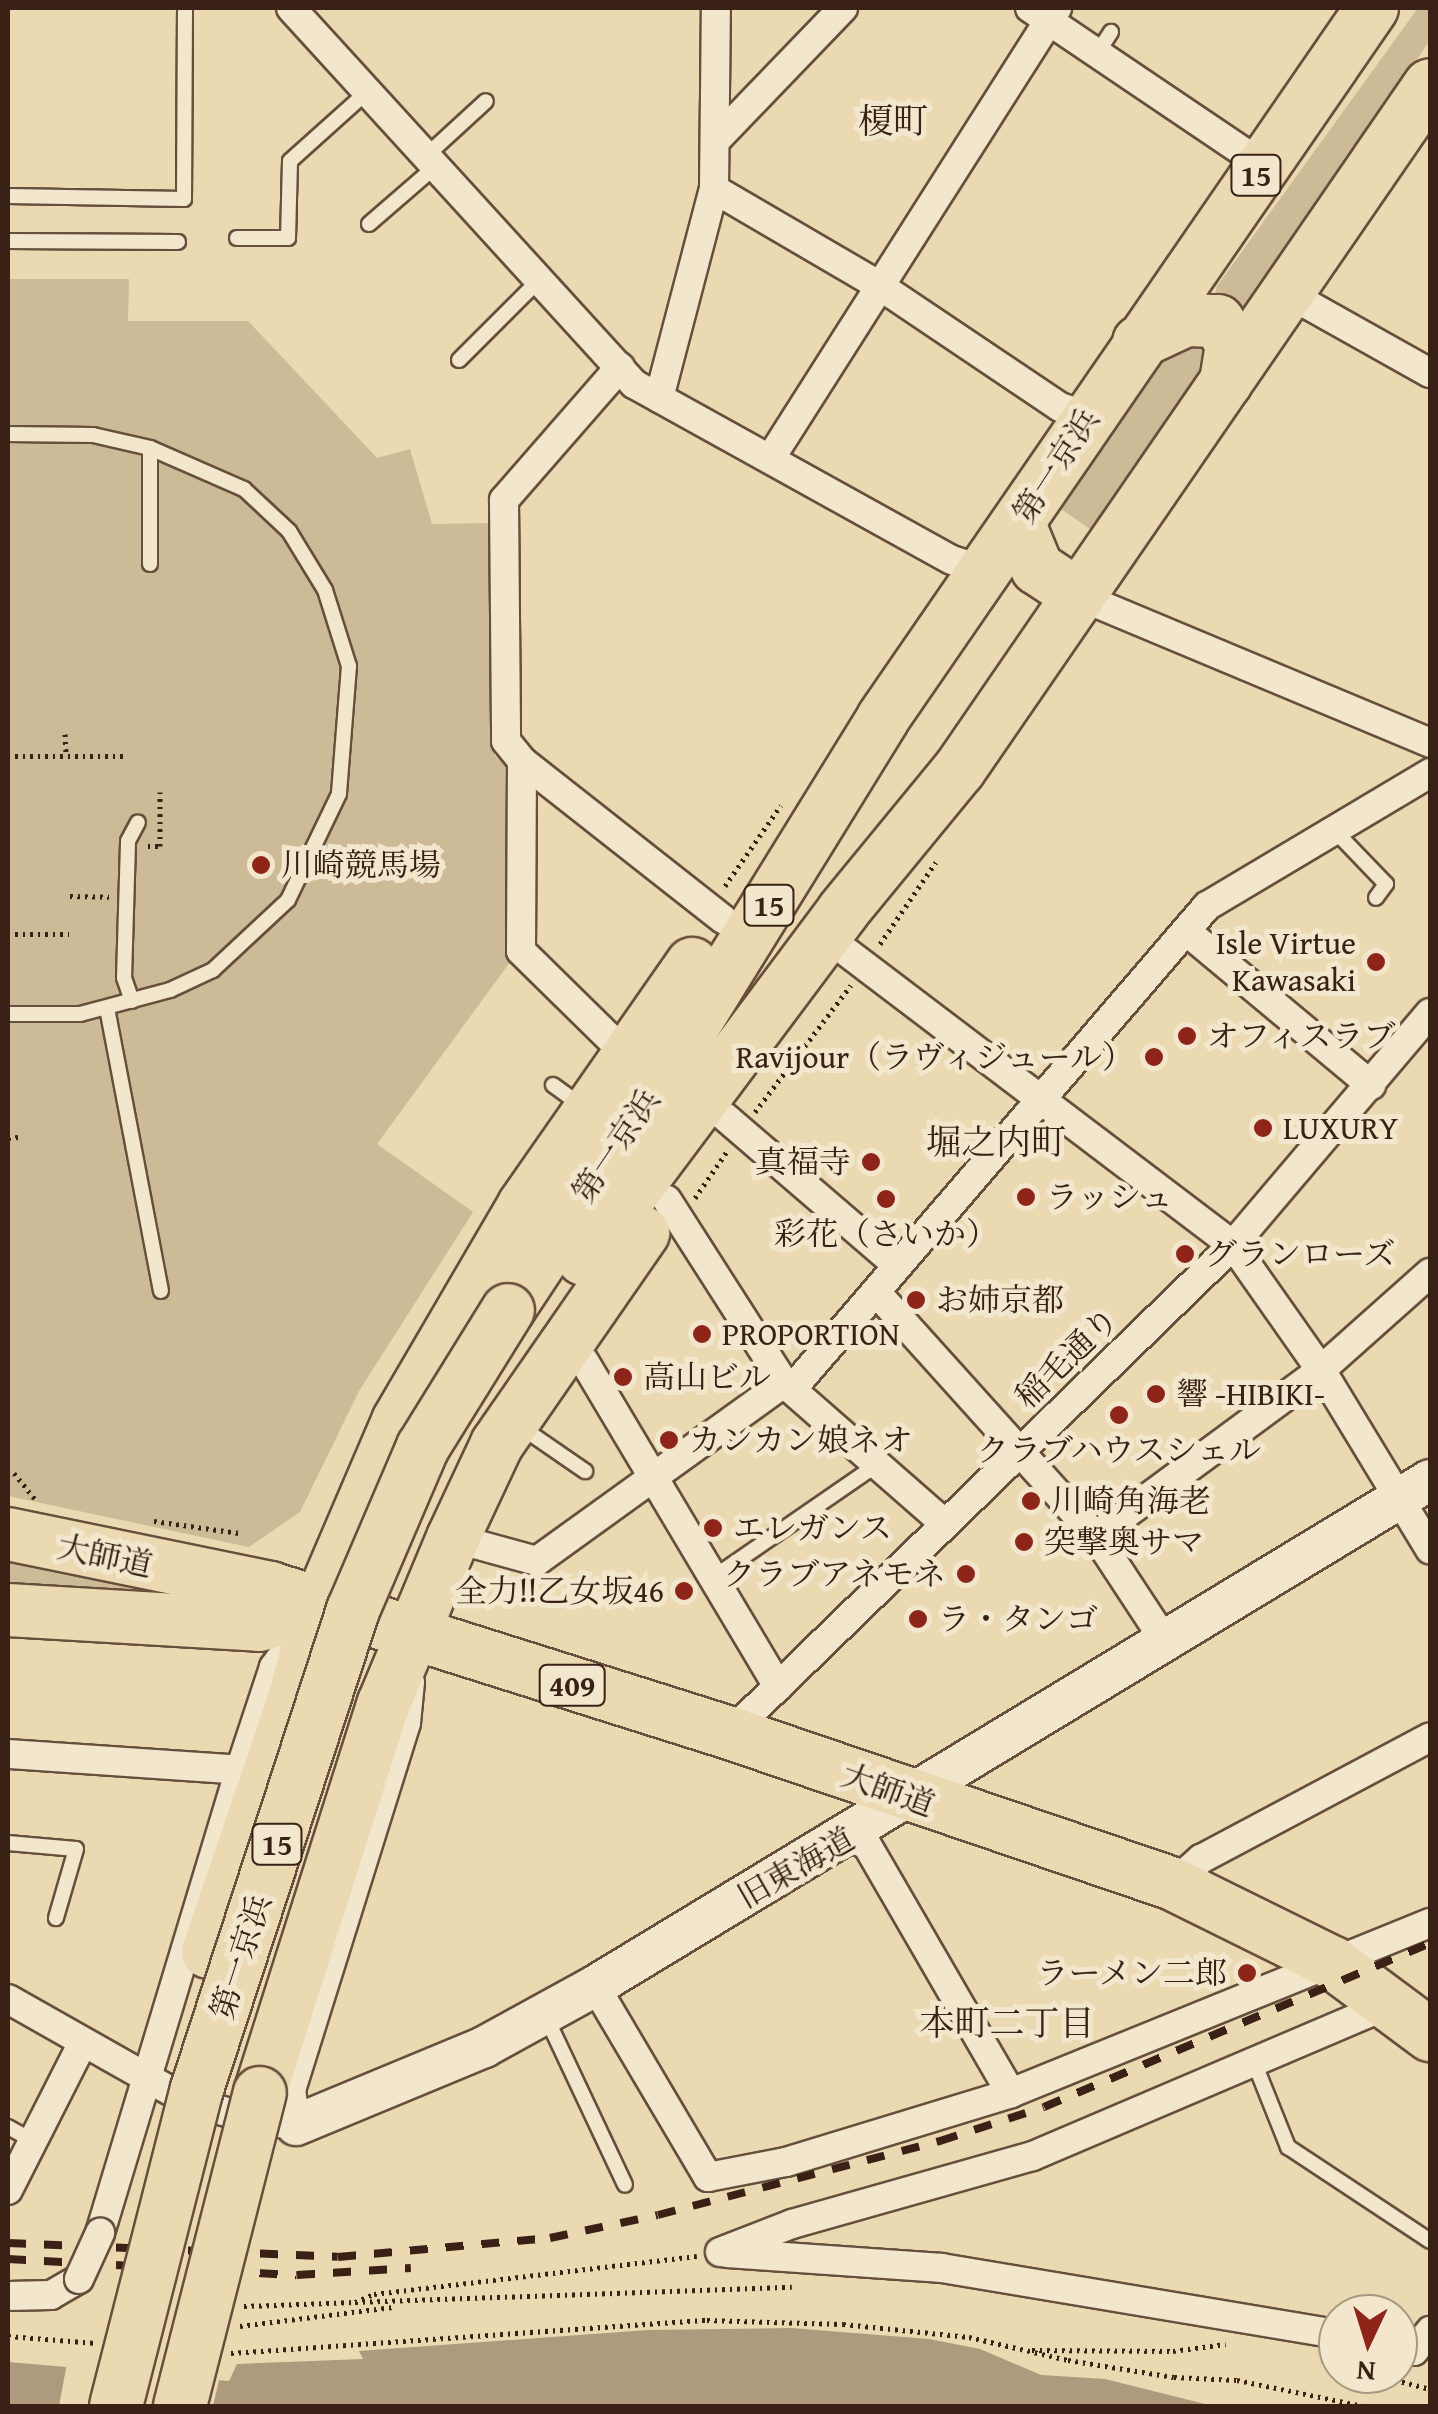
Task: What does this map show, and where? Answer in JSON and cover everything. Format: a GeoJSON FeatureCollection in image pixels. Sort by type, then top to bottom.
{"type":"FeatureCollection","features":[{"type":"Feature","properties":{"kind":"highway","name":"第一京浜"},"geometry":{"type":"LineString","coordinates":[[150,2406],[225,2110],[383,1619],[522,1318],[663,1076],[883,718],[1019,524],[1087,416],[1372,8]]}},
{"type":"Feature","properties":{"kind":"highway","name":"第一京浜"},"geometry":{"type":"LineString","coordinates":[[116,2406],[197,2089],[352,1610],[423,1448],[959,770],[1430,85]]}},
{"type":"Feature","properties":{"kind":"highway"},"geometry":{"type":"LineString","coordinates":[[1139,342],[1186,320],[1218,321],[1232,344],[1226,383]]}},
{"type":"Feature","properties":{"kind":"highway"},"geometry":{"type":"LineString","coordinates":[[1019,524],[1037,568],[1067,613]]}},
{"type":"Feature","properties":{"kind":"highway"},"geometry":{"type":"LineString","coordinates":[[986,571],[1067,613]]}},
{"type":"Feature","properties":{"kind":"highway","name":"15"},"geometry":{"type":"LineString","coordinates":[[318,1608],[398,1421],[524,1205],[572,1098],[629,1057],[723,919],[883,718]]}},
{"type":"Feature","properties":{"kind":"highway"},"geometry":{"type":"LineString","coordinates":[[180,2406],[278,2109],[362,1766],[453,1538],[512,1421],[725,1117],[876,920],[959,770]]}},
{"type":"Feature","properties":{"kind":"highway","name":"大師道"},"geometry":{"type":"LineString","coordinates":[[21,1521],[270,1588],[318,1608],[730,1733],[1173,1884],[1333,1963],[1410,2020]]}},
{"type":"Feature","properties":{"kind":"highway","name":"第一京浜"},"geometry":{"type":"LineString","coordinates":[[89,2406],[208,1952],[318,1608]]}},
{"type":"Feature","properties":{"kind":"highway","name":"大師道"},"geometry":{"type":"LineString","coordinates":[[8,1610],[260,1624],[318,1608]]}},
{"type":"Feature","properties":{"kind":"street"},"geometry":{"type":"LineString","coordinates":[[292,8],[620,368],[658,398],[952,560],[986,571]]}},
{"type":"Feature","properties":{"kind":"street"},"geometry":{"type":"LineString","coordinates":[[658,398],[714,189],[716,8]]}},
{"type":"Feature","properties":{"kind":"street"},"geometry":{"type":"LineString","coordinates":[[717,139],[843,8]]}},
{"type":"Feature","properties":{"kind":"street"},"geometry":{"type":"LineString","coordinates":[[770,459],[1046,11],[1104,42],[1263,165]]}},
{"type":"Feature","properties":{"kind":"street"},"geometry":{"type":"LineString","coordinates":[[714,189],[955,328],[1060,407],[1087,416]]}},
{"type":"Feature","properties":{"kind":"street"},"geometry":{"type":"LineString","coordinates":[[1289,294],[1430,373]]}},
{"type":"Feature","properties":{"kind":"street"},"geometry":{"type":"LineString","coordinates":[[620,368],[581,402],[504,500],[506,740],[522,761],[723,919]]}},
{"type":"Feature","properties":{"kind":"street"},"geometry":{"type":"LineString","coordinates":[[1067,613],[1430,743]]}},
{"type":"Feature","properties":{"kind":"street"},"geometry":{"type":"LineString","coordinates":[[522,761],[521,950],[629,1057]]}},
{"type":"Feature","properties":{"kind":"street"},"geometry":{"type":"LineString","coordinates":[[453,1538],[537,1562],[654,1474],[788,1386],[876,1292],[1207,906],[1430,773]]}},
{"type":"Feature","properties":{"kind":"street"},"geometry":{"type":"LineString","coordinates":[[1186,931],[1371,1085]]}},
{"type":"Feature","properties":{"kind":"street"},"geometry":{"type":"LineString","coordinates":[[848,953],[1234,1245],[1321,1370],[1416,1489],[1430,1549]]}},
{"type":"Feature","properties":{"kind":"street","name":"稲毛通り"},"geometry":{"type":"LineString","coordinates":[[730,1733],[1234,1245],[1371,1085],[1425,1029]]}},
{"type":"Feature","properties":{"kind":"street"},"geometry":{"type":"LineString","coordinates":[[725,1117],[898,1266]]}},
{"type":"Feature","properties":{"kind":"street"},"geometry":{"type":"LineString","coordinates":[[667,1200],[788,1386],[944,1523]]}},
{"type":"Feature","properties":{"kind":"street"},"geometry":{"type":"LineString","coordinates":[[1096,1536],[1321,1370],[1430,1273]]}},
{"type":"Feature","properties":{"kind":"street"},"geometry":{"type":"LineString","coordinates":[[876,1292],[1096,1536],[1167,1644]]}},
{"type":"Feature","properties":{"kind":"street"},"geometry":{"type":"LineString","coordinates":[[584,1361],[778,1687]]}},
{"type":"Feature","properties":{"kind":"street","name":"旧東海道"},"geometry":{"type":"LineString","coordinates":[[278,2109],[337,2113],[544,2014],[849,1836],[1416,1489]]}},
{"type":"Feature","properties":{"kind":"street"},"geometry":{"type":"LineString","coordinates":[[8,2296],[51,2295],[88,2267],[274,1667],[318,1608]]}},
{"type":"Feature","properties":{"kind":"street"},"geometry":{"type":"LineString","coordinates":[[1173,1884],[1202,1858],[1430,1738]]}},
{"type":"Feature","properties":{"kind":"street"},"geometry":{"type":"LineString","coordinates":[[8,1754],[240,1770]]}},
{"type":"Feature","properties":{"kind":"street"},"geometry":{"type":"LineString","coordinates":[[849,1836],[867,1846],[1011,2093]]}},
{"type":"Feature","properties":{"kind":"street"},"geometry":{"type":"LineString","coordinates":[[594,1986],[708,2177],[786,2162],[1011,2093],[1430,1922]]}},
{"type":"Feature","properties":{"kind":"street"},"geometry":{"type":"LineString","coordinates":[[8,1999],[144,2077],[251,2120],[278,2109]]}},
{"type":"Feature","properties":{"kind":"street"},"geometry":{"type":"LineString","coordinates":[[720,2252],[792,2224],[1033,2156],[1254,2062],[1410,2020]]}},
{"type":"Feature","properties":{"kind":"street"},"geometry":{"type":"LineString","coordinates":[[8,2190],[84,2042]]}},
{"type":"Feature","properties":{"kind":"street"},"geometry":{"type":"LineString","coordinates":[[720,2252],[942,2268],[1318,2331]]}},
{"type":"Feature","properties":{"kind":"lane"},"geometry":{"type":"LineString","coordinates":[[8,196],[184,199],[186,8]]}},
{"type":"Feature","properties":{"kind":"lane"},"geometry":{"type":"LineString","coordinates":[[237,238],[288,238],[290,161],[368,91]]}},
{"type":"Feature","properties":{"kind":"lane"},"geometry":{"type":"LineString","coordinates":[[369,224],[486,102]]}},
{"type":"Feature","properties":{"kind":"lane"},"geometry":{"type":"LineString","coordinates":[[8,241],[178,242]]}},
{"type":"Feature","properties":{"kind":"lane"},"geometry":{"type":"LineString","coordinates":[[458,360],[541,278]]}},
{"type":"Feature","properties":{"kind":"lane"},"geometry":{"type":"LineString","coordinates":[[8,434],[93,435],[150,448],[244,489],[289,531],[337,613],[349,666],[348,736],[339,794],[288,900],[213,970],[106,1008],[8,1014]]}},
{"type":"Feature","properties":{"kind":"lane"},"geometry":{"type":"LineString","coordinates":[[150,448],[150,564]]}},
{"type":"Feature","properties":{"kind":"lane"},"geometry":{"type":"LineString","coordinates":[[132,1001],[124,978],[128,841],[138,822]]}},
{"type":"Feature","properties":{"kind":"lane"},"geometry":{"type":"LineString","coordinates":[[1334,830],[1386,884],[1376,898]]}},
{"type":"Feature","properties":{"kind":"lane"},"geometry":{"type":"LineString","coordinates":[[106,1008],[160,1291]]}},
{"type":"Feature","properties":{"kind":"lane"},"geometry":{"type":"LineString","coordinates":[[512,1421],[585,1471]]}},
{"type":"Feature","properties":{"kind":"lane"},"geometry":{"type":"LineString","coordinates":[[714,1577],[876,1466]]}},
{"type":"Feature","properties":{"kind":"lane"},"geometry":{"type":"LineString","coordinates":[[8,1843],[76,1850],[56,1918]]}},
{"type":"Feature","properties":{"kind":"lane"},"geometry":{"type":"LineString","coordinates":[[544,2014],[625,2185]]}},
{"type":"Feature","properties":{"kind":"lane"},"geometry":{"type":"LineString","coordinates":[[1254,2062],[1288,2147],[1430,2240]]}},
{"type":"Feature","properties":{"kind":"lane"},"geometry":{"type":"LineString","coordinates":[[8,2127],[33,2141]]}},
{"type":"Feature","properties":{"kind":"path"},"geometry":{"type":"LineString","coordinates":[[65,734],[66,756]]}},
{"type":"Feature","properties":{"kind":"path"},"geometry":{"type":"LineString","coordinates":[[8,756],[123,756]]}},
{"type":"Feature","properties":{"kind":"path"},"geometry":{"type":"LineString","coordinates":[[8,934],[68,934]]}},
{"type":"Feature","properties":{"kind":"path"},"geometry":{"type":"LineString","coordinates":[[8,1138],[18,1137]]}},
{"type":"Feature","properties":{"kind":"path"},"geometry":{"type":"LineString","coordinates":[[14,1473],[36,1496],[21,1521]]}},
{"type":"Feature","properties":{"kind":"path"},"geometry":{"type":"LineString","coordinates":[[154,1521],[239,1533]]}},
{"type":"Feature","properties":{"kind":"path"},"geometry":{"type":"LineString","coordinates":[[356,2302],[374,2294],[720,2252]]}},
{"type":"Feature","properties":{"kind":"path"},"geometry":{"type":"LineString","coordinates":[[226,2327],[283,2323],[400,2305],[638,2288],[799,2287]]}},
{"type":"Feature","properties":{"kind":"path"},"geometry":{"type":"LineString","coordinates":[[244,2306],[356,2302],[400,2305]]}},
{"type":"Feature","properties":{"kind":"path"},"geometry":{"type":"LineString","coordinates":[[214,2352],[282,2353],[707,2320],[843,2324],[1024,2350],[1174,2378],[1237,2380],[1364,2406]]}},
{"type":"Feature","properties":{"kind":"path"},"geometry":{"type":"LineString","coordinates":[[24,2337],[26,2325]]}},
{"type":"Feature","properties":{"kind":"path"},"geometry":{"type":"LineString","coordinates":[[8,2336],[100,2343]]}},
{"type":"Feature","properties":{"kind":"path"},"geometry":{"type":"LineString","coordinates":[[1024,2350],[1173,2351],[1238,2342],[1203,2336]]}},
{"type":"Feature","properties":{"kind":"shaded area"},"geometry":{"type":"Polygon","coordinates":[[[1418,8],[1430,8],[1430,40],[1247,316],[1215,293],[1217,286],[1418,8]]]}},
{"type":"Feature","properties":{"kind":"shaded area","name":"川崎競馬場"},"geometry":{"type":"Polygon","coordinates":[[[8,279],[129,279],[128,321],[248,321],[377,458],[410,449],[432,524],[491,523],[494,755],[515,772],[513,958],[377,1144],[473,1212],[359,1391],[300,1512],[249,1547],[8,1496],[8,279]]]}},
{"type":"Feature","properties":{"kind":"shaded area"},"geometry":{"type":"Polygon","coordinates":[[[1195,337],[1212,355],[1096,533],[1061,509],[1175,344],[1195,337]]]}},
{"type":"Feature","properties":{"kind":"shaded area"},"geometry":{"type":"Polygon","coordinates":[[[8,1554],[222,1598],[8,1600],[8,1554]]]}},
{"type":"Feature","properties":{"kind":"shaded area"},"geometry":{"type":"Polygon","coordinates":[[[791,2328],[929,2339],[980,2349],[1041,2375],[1105,2379],[1213,2406],[8,2406],[8,2362],[229,2381],[237,2364],[363,2359],[359,2351],[648,2330],[791,2328]]]}},
{"type":"Feature","properties":{"kind":"pier"},"geometry":{"type":"Polygon","coordinates":[[[67,2363],[220,2376],[213,2406],[59,2406],[67,2363]]]}},
{"type":"Feature","properties":{"kind":"railway"},"geometry":{"type":"LineString","coordinates":[[8,2243],[338,2257],[550,2238],[658,2215],[940,2141],[1044,2107],[1430,1943]]}},
{"type":"Feature","properties":{"kind":"railway"},"geometry":{"type":"LineString","coordinates":[[8,2259],[297,2275],[411,2268]]}},
{"type":"Feature","properties":{"kind":"place","name":"川崎競馬場"},"geometry":{"type":"Point","coordinates":[261,865]}},
{"type":"Feature","properties":{"kind":"place","name":"Isle Virtue Kawasaki"},"geometry":{"type":"Point","coordinates":[1376,962]}},
{"type":"Feature","properties":{"kind":"place","name":"オフィスラブ"},"geometry":{"type":"Point","coordinates":[1187,1036]}},
{"type":"Feature","properties":{"kind":"place","name":"Ravijour（ラヴィジュール）"},"geometry":{"type":"Point","coordinates":[1154,1057]}},
{"type":"Feature","properties":{"kind":"place","name":"LUXURY"},"geometry":{"type":"Point","coordinates":[1263,1128]}},
{"type":"Feature","properties":{"kind":"place","name":"真福寺"},"geometry":{"type":"Point","coordinates":[871,1162]}},
{"type":"Feature","properties":{"kind":"place","name":"ラッシュ"},"geometry":{"type":"Point","coordinates":[1026,1197]}},
{"type":"Feature","properties":{"kind":"place","name":"彩花（さいか）"},"geometry":{"type":"Point","coordinates":[886,1199]}},
{"type":"Feature","properties":{"kind":"place","name":"グランローズ"},"geometry":{"type":"Point","coordinates":[1185,1254]}},
{"type":"Feature","properties":{"kind":"place","name":"お姉京都"},"geometry":{"type":"Point","coordinates":[916,1300]}},
{"type":"Feature","properties":{"kind":"place","name":"PROPORTION"},"geometry":{"type":"Point","coordinates":[702,1334]}},
{"type":"Feature","properties":{"kind":"place","name":"高山ビル"},"geometry":{"type":"Point","coordinates":[623,1377]}},
{"type":"Feature","properties":{"kind":"place","name":"響 -HIBIKI-"},"geometry":{"type":"Point","coordinates":[1156,1394]}},
{"type":"Feature","properties":{"kind":"place","name":"クラブハウスシェル"},"geometry":{"type":"Point","coordinates":[1119,1415]}},
{"type":"Feature","properties":{"kind":"place","name":"カンカン娘ネオ"},"geometry":{"type":"Point","coordinates":[669,1440]}},
{"type":"Feature","properties":{"kind":"place","name":"川崎角海老"},"geometry":{"type":"Point","coordinates":[1031,1501]}},
{"type":"Feature","properties":{"kind":"place","name":"エレガンス"},"geometry":{"type":"Point","coordinates":[713,1528]}},
{"type":"Feature","properties":{"kind":"place","name":"突撃奥サマ"},"geometry":{"type":"Point","coordinates":[1024,1542]}},
{"type":"Feature","properties":{"kind":"place","name":"クラブアネモネ"},"geometry":{"type":"Point","coordinates":[966,1574]}},
{"type":"Feature","properties":{"kind":"place","name":"全力!!乙女坂46"},"geometry":{"type":"Point","coordinates":[684,1591]}},
{"type":"Feature","properties":{"kind":"place","name":"ラ・タンゴ"},"geometry":{"type":"Point","coordinates":[918,1619]}},
{"type":"Feature","properties":{"kind":"place","name":"ラーメン二郎"},"geometry":{"type":"Point","coordinates":[1247,1973]}},
{"type":"Feature","properties":{"kind":"district","name":"榎町"},"geometry":{"type":"Point","coordinates":[893,121]}},
{"type":"Feature","properties":{"kind":"district","name":"堀之内町"},"geometry":{"type":"Point","coordinates":[996,1142]}},
{"type":"Feature","properties":{"kind":"district","name":"本町二丁目"},"geometry":{"type":"Point","coordinates":[1007,2023]}}]}
